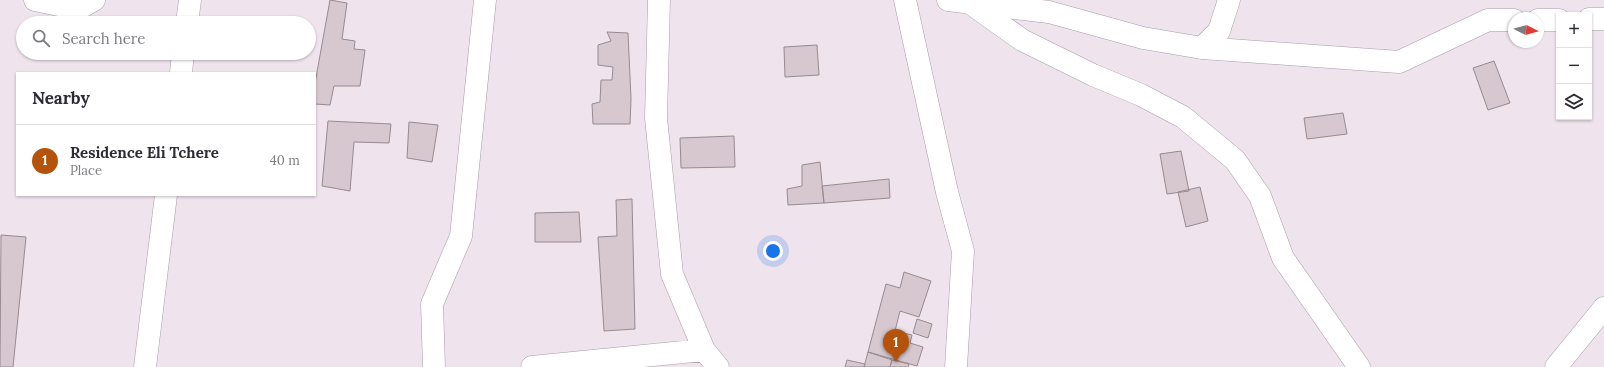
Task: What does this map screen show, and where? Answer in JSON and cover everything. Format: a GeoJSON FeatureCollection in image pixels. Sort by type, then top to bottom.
{"type":"FeatureCollection","features":[{"type":"Feature","properties":{"kind":"street"},"geometry":{"type":"LineString","coordinates":[[35,0],[78,9],[94,0]]}},
{"type":"Feature","properties":{"kind":"street"},"geometry":{"type":"LineString","coordinates":[[188,16],[190,0]]}},
{"type":"Feature","properties":{"kind":"street"},"geometry":{"type":"LineString","coordinates":[[434,367],[432,304],[461,236],[485,0]]}},
{"type":"Feature","properties":{"kind":"street"},"geometry":{"type":"LineString","coordinates":[[659,0],[656,118],[672,274],[704,350],[718,367]]}},
{"type":"Feature","properties":{"kind":"street"},"geometry":{"type":"LineString","coordinates":[[904,0],[947,192],[963,250],[956,367]]}},
{"type":"Feature","properties":{"kind":"street"},"geometry":{"type":"LineString","coordinates":[[948,0],[1049,12],[1143,38],[1202,48],[1399,62],[1488,20],[1508,20]]}},
{"type":"Feature","properties":{"kind":"street"},"geometry":{"type":"LineString","coordinates":[[1202,48],[1219,31],[1229,0]]}},
{"type":"Feature","properties":{"kind":"street"},"geometry":{"type":"LineString","coordinates":[[970,3],[1022,40],[1093,76],[1140,95],[1183,117],[1235,160],[1260,196],[1283,258],[1359,367]]}},
{"type":"Feature","properties":{"kind":"street"},"geometry":{"type":"LineString","coordinates":[[1592,19],[1604,19]]}},
{"type":"Feature","properties":{"kind":"street"},"geometry":{"type":"LineString","coordinates":[[1544,20],[1556,20]]}},
{"type":"Feature","properties":{"kind":"street"},"geometry":{"type":"LineString","coordinates":[[181,72],[182,60]]}},
{"type":"Feature","properties":{"kind":"street"},"geometry":{"type":"LineString","coordinates":[[145,367],[166,196]]}},
{"type":"Feature","properties":{"kind":"street"},"geometry":{"type":"LineString","coordinates":[[1556,367],[1604,308]]}},
{"type":"Feature","properties":{"kind":"street"},"geometry":{"type":"LineString","coordinates":[[532,367],[704,350]]}},
{"type":"Feature","properties":{"kind":"building"},"geometry":{"type":"Polygon","coordinates":[[[330,0],[347,3],[342,39],[355,41],[354,49],[365,50],[360,86],[334,86],[330,105],[316,104],[316,77],[330,0]]]}},
{"type":"Feature","properties":{"kind":"building"},"geometry":{"type":"Polygon","coordinates":[[[607,32],[628,33],[631,99],[630,124],[593,124],[592,104],[600,102],[601,80],[612,80],[613,67],[598,65],[598,45],[611,41],[607,32]]]}},
{"type":"Feature","properties":{"kind":"building"},"geometry":{"type":"Polygon","coordinates":[[[817,45],[819,75],[785,77],[784,47],[817,45]]]}},
{"type":"Feature","properties":{"kind":"building"},"geometry":{"type":"Polygon","coordinates":[[[1494,61],[1510,103],[1488,110],[1473,68],[1494,61]]]}},
{"type":"Feature","properties":{"kind":"building"},"geometry":{"type":"Polygon","coordinates":[[[1343,113],[1347,134],[1307,139],[1304,118],[1343,113]]]}},
{"type":"Feature","properties":{"kind":"building"},"geometry":{"type":"Polygon","coordinates":[[[328,121],[391,124],[389,143],[354,142],[350,191],[322,186],[328,121]]]}},
{"type":"Feature","properties":{"kind":"building"},"geometry":{"type":"Polygon","coordinates":[[[409,122],[438,125],[432,162],[407,158],[409,122]]]}},
{"type":"Feature","properties":{"kind":"building"},"geometry":{"type":"Polygon","coordinates":[[[734,136],[735,167],[681,168],[680,138],[734,136]]]}},
{"type":"Feature","properties":{"kind":"building"},"geometry":{"type":"Polygon","coordinates":[[[1181,151],[1189,191],[1167,194],[1160,154],[1181,151]]]}},
{"type":"Feature","properties":{"kind":"building"},"geometry":{"type":"Polygon","coordinates":[[[820,162],[824,203],[788,205],[787,189],[802,186],[802,165],[820,162]]]}},
{"type":"Feature","properties":{"kind":"building"},"geometry":{"type":"Polygon","coordinates":[[[889,179],[890,198],[824,203],[822,186],[889,179]]]}},
{"type":"Feature","properties":{"kind":"building"},"geometry":{"type":"Polygon","coordinates":[[[1200,187],[1208,221],[1186,227],[1178,192],[1200,187]]]}},
{"type":"Feature","properties":{"kind":"building"},"geometry":{"type":"Polygon","coordinates":[[[632,199],[635,329],[604,331],[598,237],[617,236],[616,200],[632,199]]]}},
{"type":"Feature","properties":{"kind":"building"},"geometry":{"type":"Polygon","coordinates":[[[579,212],[581,242],[535,242],[535,213],[579,212]]]}},
{"type":"Feature","properties":{"kind":"building"},"geometry":{"type":"Polygon","coordinates":[[[1,235],[26,237],[13,367],[0,367],[1,235]]]}},
{"type":"Feature","properties":{"kind":"building"},"geometry":{"type":"Polygon","coordinates":[[[904,272],[931,281],[919,317],[900,311],[895,331],[912,335],[910,343],[923,347],[917,366],[868,352],[886,284],[900,288],[904,272]]]}},
{"type":"Feature","properties":{"kind":"building"},"geometry":{"type":"Polygon","coordinates":[[[917,319],[932,324],[928,338],[913,333],[917,319]]]}},
{"type":"Feature","properties":{"kind":"building"},"geometry":{"type":"Polygon","coordinates":[[[868,352],[892,360],[890,367],[864,367],[868,352]]]}},
{"type":"Feature","properties":{"kind":"building"},"geometry":{"type":"Polygon","coordinates":[[[847,360],[865,364],[864,367],[845,367],[847,360]]]}},
{"type":"Feature","properties":{"kind":"building"},"geometry":{"type":"Polygon","coordinates":[[[892,360],[909,364],[908,367],[890,367],[892,360]]]}},
{"type":"Feature","properties":{"kind":"place","name":"Residence Eli Tchere"},"geometry":{"type":"Point","coordinates":[896,362]}}]}
